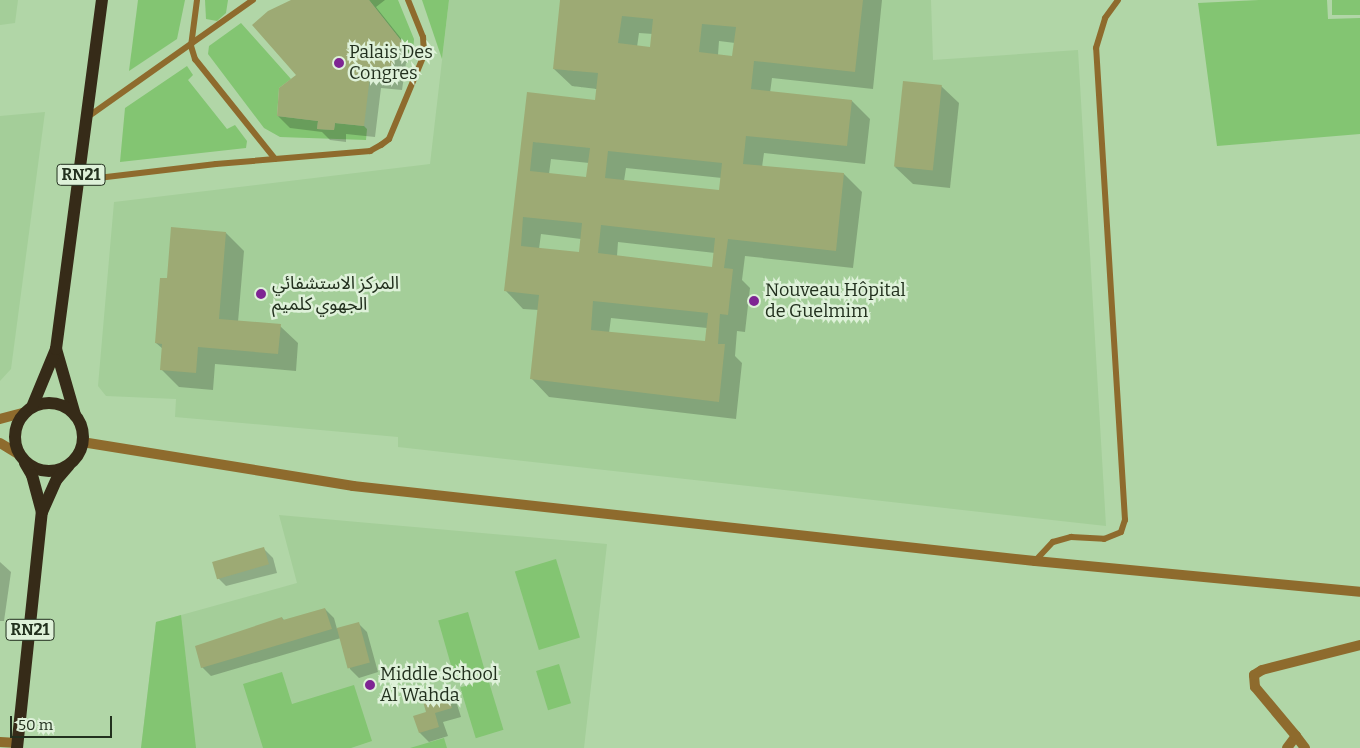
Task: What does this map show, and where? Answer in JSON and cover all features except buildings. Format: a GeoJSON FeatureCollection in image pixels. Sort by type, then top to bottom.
{"type":"FeatureCollection","features":[{"type":"Feature","properties":{"kind":"main road","name":"RN21"},"geometry":{"type":"LineString","coordinates":[[42,512],[32,476],[21,457],[15,437],[20,419],[29,410],[56,349],[89,116],[102,0]]}},
{"type":"Feature","properties":{"kind":"main road","name":"RN21"},"geometry":{"type":"LineString","coordinates":[[17,746],[42,512],[57,479],[78,454],[82,442],[82,428],[75,415],[56,349]]}},
{"type":"Feature","properties":{"kind":"main road"},"geometry":{"type":"LineString","coordinates":[[29,410],[45,403],[58,404],[75,415]]}},
{"type":"Feature","properties":{"kind":"main road"},"geometry":{"type":"LineString","coordinates":[[21,457],[45,471],[69,465]]}},
{"type":"Feature","properties":{"kind":"street"},"geometry":{"type":"LineString","coordinates":[[0,419],[29,410]]}},
{"type":"Feature","properties":{"kind":"street"},"geometry":{"type":"LineString","coordinates":[[82,442],[353,486],[1035,561],[1360,592]]}},
{"type":"Feature","properties":{"kind":"street"},"geometry":{"type":"LineString","coordinates":[[0,443],[21,457]]}},
{"type":"Feature","properties":{"kind":"street"},"geometry":{"type":"LineString","coordinates":[[1305,748],[1255,686],[1254,675],[1262,670],[1360,645]]}},
{"type":"Feature","properties":{"kind":"street"},"geometry":{"type":"LineString","coordinates":[[1287,748],[1296,736]]}},
{"type":"Feature","properties":{"kind":"street"},"geometry":{"type":"LineString","coordinates":[[0,742],[17,746]]}},
{"type":"Feature","properties":{"kind":"lane"},"geometry":{"type":"LineString","coordinates":[[196,0],[191,46],[195,59],[275,159]]}},
{"type":"Feature","properties":{"kind":"lane"},"geometry":{"type":"LineString","coordinates":[[89,116],[191,46],[253,0]]}},
{"type":"Feature","properties":{"kind":"lane"},"geometry":{"type":"LineString","coordinates":[[80,180],[370,151],[389,139],[424,55],[423,37],[408,0]]}},
{"type":"Feature","properties":{"kind":"lane"},"geometry":{"type":"LineString","coordinates":[[1035,561],[1053,542],[1071,537],[1104,538],[1121,532],[1125,520],[1096,48],[1104,18],[1118,0]]}},
{"type":"Feature","properties":{"kind":"shaded area"},"geometry":{"type":"Polygon","coordinates":[[[0,0],[18,0],[15,23],[0,25],[0,0]]]}},
{"type":"Feature","properties":{"kind":"shaded area"},"geometry":{"type":"Polygon","coordinates":[[[138,0],[185,0],[177,39],[129,71],[138,0]]]}},
{"type":"Feature","properties":{"kind":"shaded area"},"geometry":{"type":"Polygon","coordinates":[[[205,0],[228,0],[226,13],[217,21],[206,19],[205,0]]]}},
{"type":"Feature","properties":{"kind":"shaded area"},"geometry":{"type":"Polygon","coordinates":[[[369,0],[398,0],[414,39],[413,55],[399,47],[403,43],[369,0]]]}},
{"type":"Feature","properties":{"kind":"shaded area"},"geometry":{"type":"Polygon","coordinates":[[[422,0],[449,0],[442,59],[422,0]]]}},
{"type":"Feature","properties":{"kind":"shaded area","name":"Nouveau Hôpital de Guelmim"},"geometry":{"type":"Polygon","coordinates":[[[449,0],[931,0],[933,60],[1078,50],[1106,526],[398,447],[398,437],[175,417],[176,399],[106,396],[98,386],[114,202],[430,164],[449,0]]]}},
{"type":"Feature","properties":{"kind":"shaded area"},"geometry":{"type":"Polygon","coordinates":[[[1259,0],[1327,0],[1328,19],[1360,18],[1360,134],[1217,146],[1198,3],[1259,0]]]}},
{"type":"Feature","properties":{"kind":"shaded area"},"geometry":{"type":"Polygon","coordinates":[[[1332,0],[1360,0],[1360,15],[1332,15],[1332,0]]]}},
{"type":"Feature","properties":{"kind":"shaded area"},"geometry":{"type":"Polygon","coordinates":[[[241,23],[291,79],[279,88],[277,116],[318,121],[317,129],[334,130],[335,123],[364,126],[367,129],[366,140],[280,137],[264,128],[208,54],[209,46],[241,23]]]}},
{"type":"Feature","properties":{"kind":"shaded area"},"geometry":{"type":"Polygon","coordinates":[[[187,66],[193,75],[188,80],[227,129],[235,125],[247,141],[246,148],[120,162],[125,108],[187,66]]]}},
{"type":"Feature","properties":{"kind":"shaded area"},"geometry":{"type":"Polygon","coordinates":[[[45,112],[11,369],[0,381],[0,116],[45,112]]]}},
{"type":"Feature","properties":{"kind":"shaded area","name":"Middle School Al Wahda"},"geometry":{"type":"Polygon","coordinates":[[[279,515],[607,544],[584,748],[141,748],[156,622],[297,583],[279,515]]]}},
{"type":"Feature","properties":{"kind":"shaded area"},"geometry":{"type":"Polygon","coordinates":[[[556,559],[580,637],[539,650],[515,572],[556,559]]]}},
{"type":"Feature","properties":{"kind":"shaded area"},"geometry":{"type":"Polygon","coordinates":[[[468,612],[486,674],[456,682],[438,621],[468,612]]]}},
{"type":"Feature","properties":{"kind":"shaded area"},"geometry":{"type":"Polygon","coordinates":[[[181,615],[196,748],[141,748],[156,622],[181,615]]]}},
{"type":"Feature","properties":{"kind":"shaded area"},"geometry":{"type":"Polygon","coordinates":[[[559,664],[571,703],[548,710],[536,671],[559,664]]]}},
{"type":"Feature","properties":{"kind":"shaded area"},"geometry":{"type":"Polygon","coordinates":[[[282,672],[292,704],[354,685],[372,741],[351,748],[263,748],[243,684],[282,672]]]}},
{"type":"Feature","properties":{"kind":"shaded area"},"geometry":{"type":"Polygon","coordinates":[[[488,679],[503,730],[476,738],[460,687],[488,679]]]}},
{"type":"Feature","properties":{"kind":"shaded area"},"geometry":{"type":"Polygon","coordinates":[[[444,738],[447,748],[410,748],[444,738]]]}},
{"type":"Feature","properties":{"kind":"place","name":"Palais Des Congres"},"geometry":{"type":"Point","coordinates":[339,63]}},
{"type":"Feature","properties":{"kind":"place","name":"المركز الاستشفائي الجهوي كلميم"},"geometry":{"type":"Point","coordinates":[261,294]}},
{"type":"Feature","properties":{"kind":"place","name":"Nouveau Hôpital de Guelmim"},"geometry":{"type":"Point","coordinates":[754,301]}},
{"type":"Feature","properties":{"kind":"place","name":"Middle School Al Wahda"},"geometry":{"type":"Point","coordinates":[370,685]}}]}
